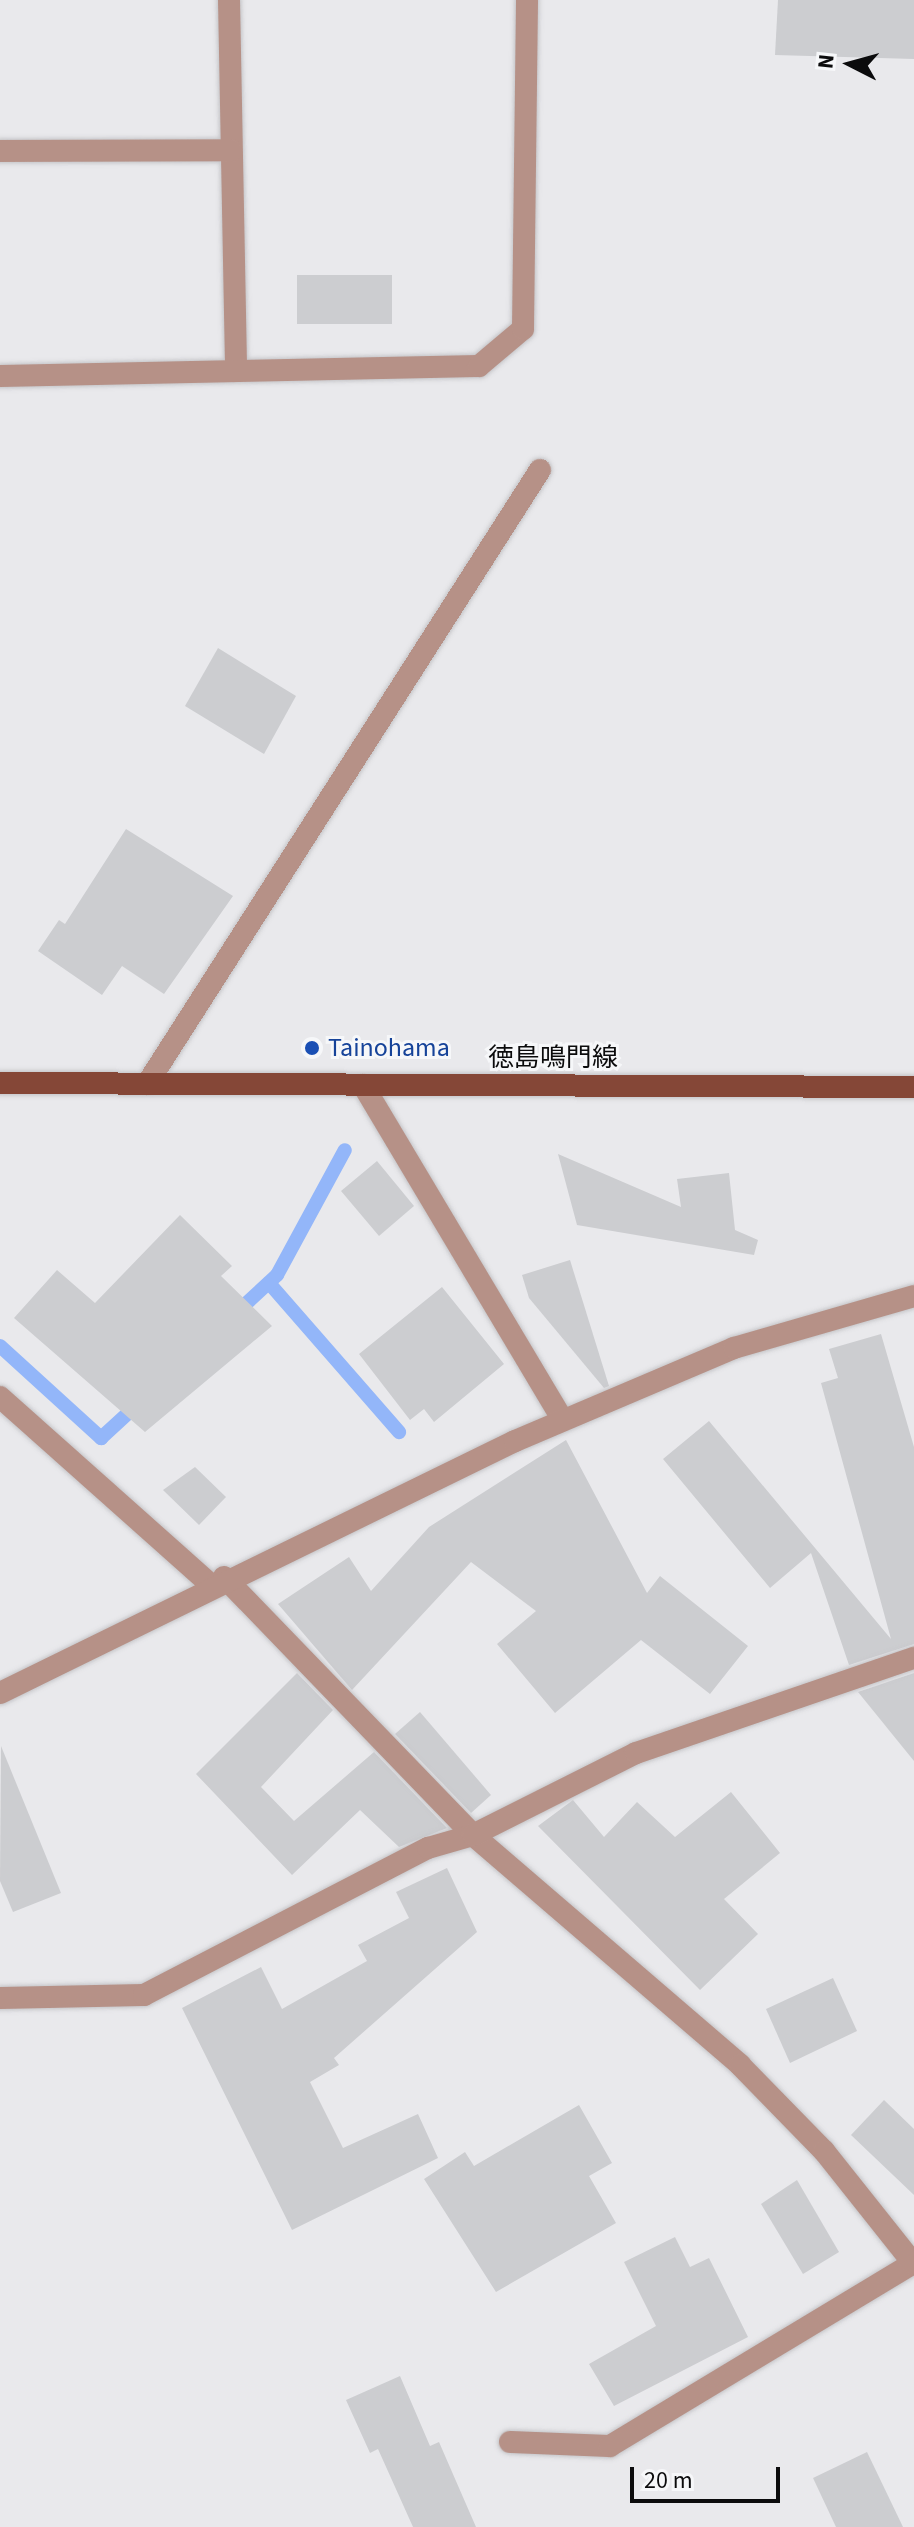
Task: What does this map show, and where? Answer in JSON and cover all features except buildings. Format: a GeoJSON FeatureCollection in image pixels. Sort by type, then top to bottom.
{"type":"FeatureCollection","features":[{"type":"Feature","properties":{"kind":"main road","name":"徳島鳴門線"},"geometry":{"type":"LineString","coordinates":[[0,1083],[914,1087]]}},
{"type":"Feature","properties":{"kind":"street"},"geometry":{"type":"LineString","coordinates":[[229,0],[236,371]]}},
{"type":"Feature","properties":{"kind":"street"},"geometry":{"type":"LineString","coordinates":[[0,376],[479,366],[523,329],[527,0]]}},
{"type":"Feature","properties":{"kind":"street"},"geometry":{"type":"LineString","coordinates":[[0,151],[231,150]]}},
{"type":"Feature","properties":{"kind":"street"},"geometry":{"type":"LineString","coordinates":[[147,1084],[540,470]]}},
{"type":"Feature","properties":{"kind":"street"},"geometry":{"type":"LineString","coordinates":[[363,1085],[563,1420]]}},
{"type":"Feature","properties":{"kind":"street"},"geometry":{"type":"LineString","coordinates":[[0,1693],[218,1581],[563,1420],[734,1348],[914,1296]]}},
{"type":"Feature","properties":{"kind":"street"},"geometry":{"type":"LineString","coordinates":[[0,1397],[218,1581],[473,1835],[740,2065],[824,2151],[914,2264],[610,2446],[510,2442]]}},
{"type":"Feature","properties":{"kind":"street"},"geometry":{"type":"LineString","coordinates":[[0,1998],[144,1995],[428,1848],[473,1835],[636,1753],[914,1658]]}},
{"type":"Feature","properties":{"kind":"waterway"},"geometry":{"type":"LineString","coordinates":[[236,1313],[277,1275],[345,1150]]}},
{"type":"Feature","properties":{"kind":"waterway"},"geometry":{"type":"LineString","coordinates":[[269,1283],[399,1432]]}},
{"type":"Feature","properties":{"kind":"waterway"},"geometry":{"type":"LineString","coordinates":[[0,1346],[101,1438],[139,1403]]}},
{"type":"Feature","properties":{"kind":"place","name":"Tainohama"},"geometry":{"type":"Point","coordinates":[312,1048]}}]}
